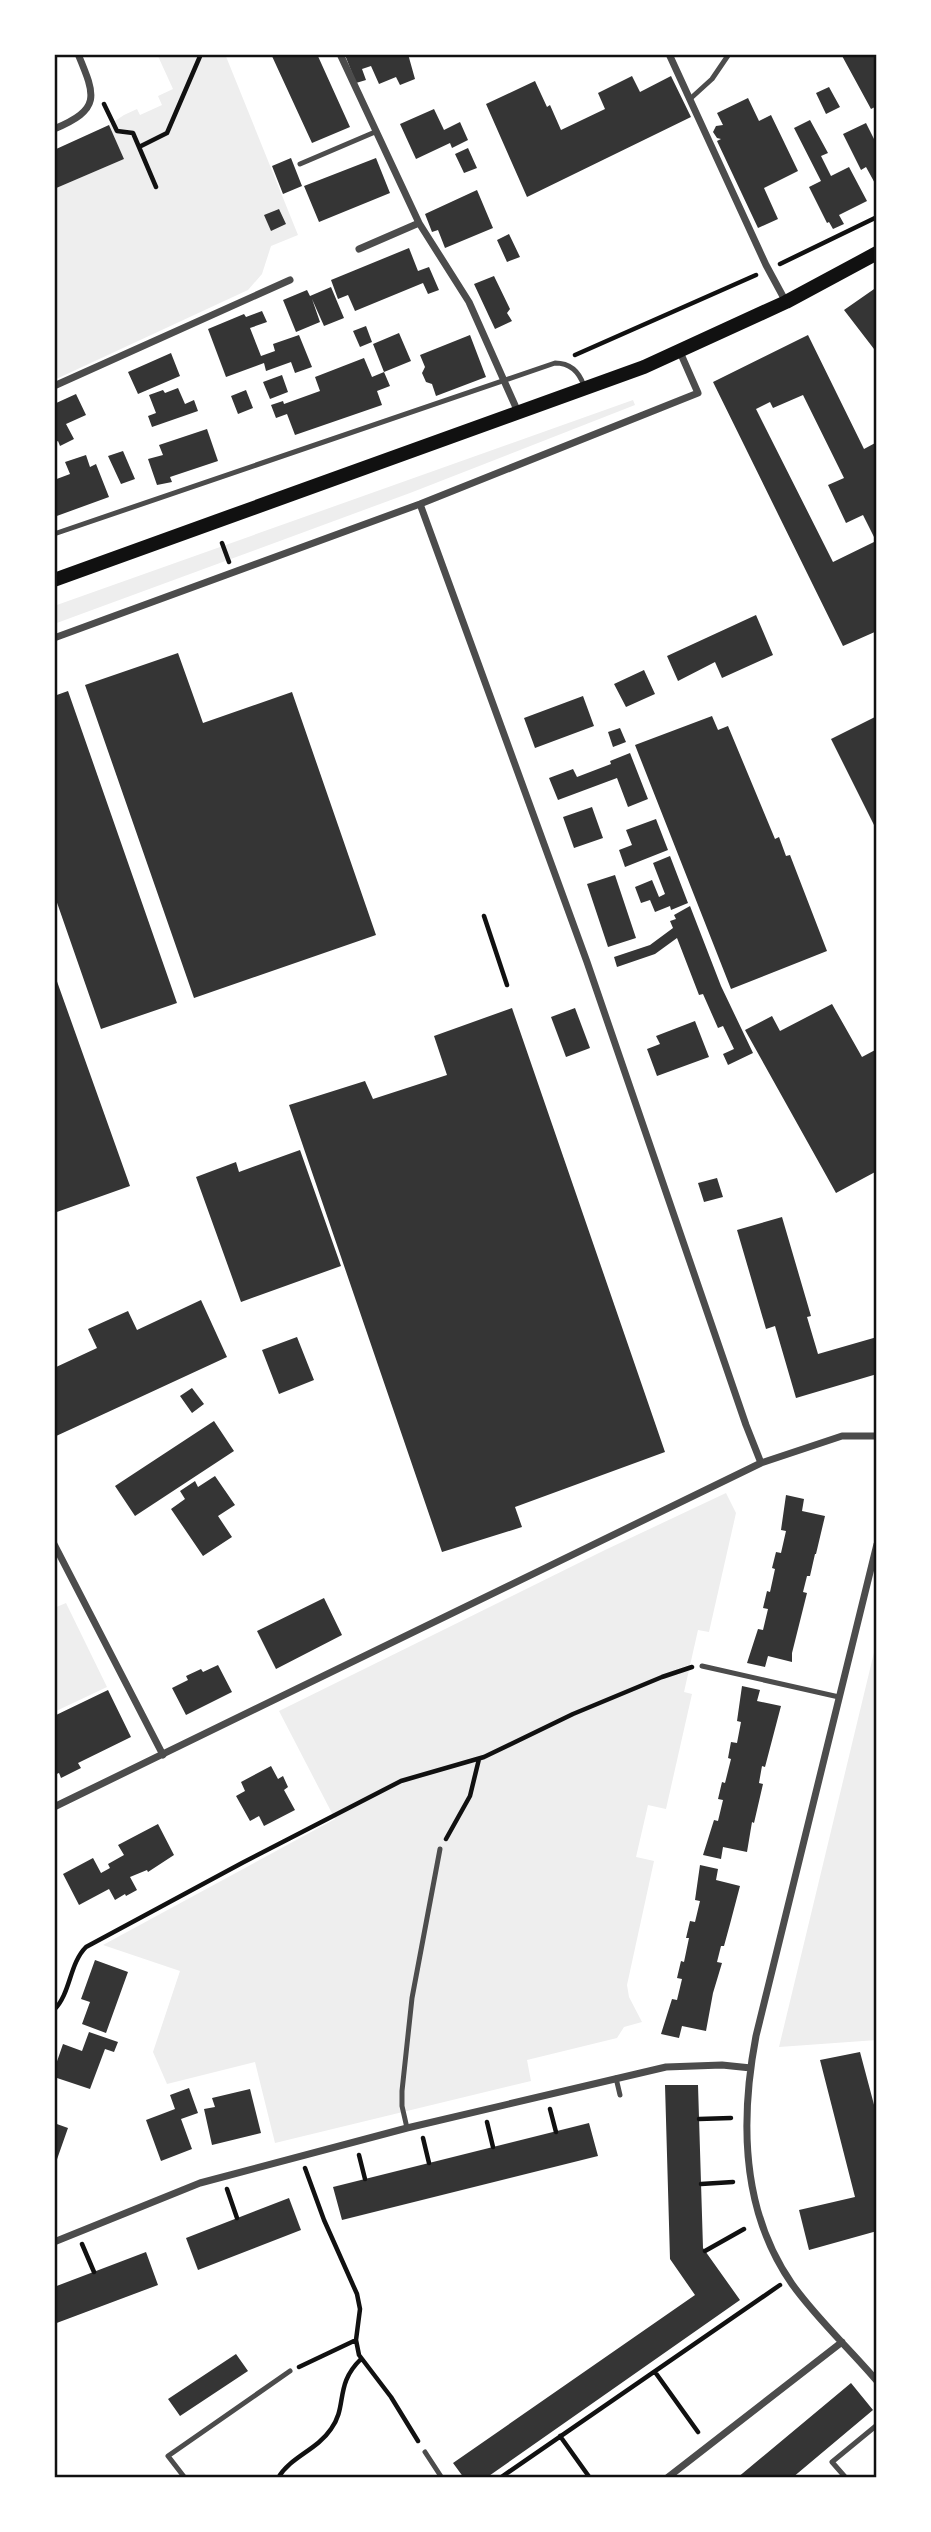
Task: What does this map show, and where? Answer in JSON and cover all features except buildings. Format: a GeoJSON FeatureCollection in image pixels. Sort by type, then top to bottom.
{"type":"FeatureCollection","features":[{"type":"Feature","properties":{"kind":"main road"},"geometry":{"type":"LineString","coordinates":[[54,580],[680,352],[786,302],[877,253]]}},
{"type":"Feature","properties":{"kind":"street"},"geometry":{"type":"LineString","coordinates":[[54,129],[76,120],[88,108],[92,96],[78,54]]}},
{"type":"Feature","properties":{"kind":"street"},"geometry":{"type":"LineString","coordinates":[[340,54],[419,223],[469,302],[518,412]]}},
{"type":"Feature","properties":{"kind":"street"},"geometry":{"type":"LineString","coordinates":[[669,54],[786,302]]}},
{"type":"Feature","properties":{"kind":"street"},"geometry":{"type":"LineString","coordinates":[[359,249],[419,223]]}},
{"type":"Feature","properties":{"kind":"street"},"geometry":{"type":"LineString","coordinates":[[54,387],[290,280]]}},
{"type":"Feature","properties":{"kind":"street"},"geometry":{"type":"LineString","coordinates":[[54,638],[420,505],[698,393],[680,352]]}},
{"type":"Feature","properties":{"kind":"street"},"geometry":{"type":"LineString","coordinates":[[420,505],[587,962],[761,1462]]}},
{"type":"Feature","properties":{"kind":"street"},"geometry":{"type":"LineString","coordinates":[[54,1807],[761,1462],[842,1436],[877,1436]]}},
{"type":"Feature","properties":{"kind":"street"},"geometry":{"type":"LineString","coordinates":[[877,1544],[772,1968],[751,2068],[747,2134],[751,2185],[766,2235],[789,2278],[877,2381]]}},
{"type":"Feature","properties":{"kind":"street"},"geometry":{"type":"LineString","coordinates":[[54,1545],[163,1755]]}},
{"type":"Feature","properties":{"kind":"street"},"geometry":{"type":"LineString","coordinates":[[54,2242],[200,2183],[407,2127],[616,2078],[681,2066],[722,2065],[751,2068]]}},
{"type":"Feature","properties":{"kind":"street"},"geometry":{"type":"LineString","coordinates":[[667,2478],[842,2342]]}},
{"type":"Feature","properties":{"kind":"lane"},"geometry":{"type":"LineString","coordinates":[[690,99],[712,79],[729,54]]}},
{"type":"Feature","properties":{"kind":"lane"},"geometry":{"type":"LineString","coordinates":[[300,164],[375,132]]}},
{"type":"Feature","properties":{"kind":"lane"},"geometry":{"type":"LineString","coordinates":[[54,534],[555,363],[564,363],[575,370],[584,389]]}},
{"type":"Feature","properties":{"kind":"lane"},"geometry":{"type":"LineString","coordinates":[[702,1666],[839,1697]]}},
{"type":"Feature","properties":{"kind":"lane"},"geometry":{"type":"LineString","coordinates":[[407,2127],[402,2091],[412,1998],[440,1849]]}},
{"type":"Feature","properties":{"kind":"lane"},"geometry":{"type":"LineString","coordinates":[[616,2078],[620,2095]]}},
{"type":"Feature","properties":{"kind":"lane"},"geometry":{"type":"LineString","coordinates":[[185,2478],[168,2456],[290,2371]]}},
{"type":"Feature","properties":{"kind":"lane"},"geometry":{"type":"LineString","coordinates":[[846,2478],[832,2462],[877,2425]]}},
{"type":"Feature","properties":{"kind":"lane"},"geometry":{"type":"LineString","coordinates":[[425,2452],[442,2478]]}},
{"type":"Feature","properties":{"kind":"path"},"geometry":{"type":"LineString","coordinates":[[139,147],[167,133],[201,54]]}},
{"type":"Feature","properties":{"kind":"path"},"geometry":{"type":"LineString","coordinates":[[92,96],[101,96],[117,131],[133,134],[156,187]]}},
{"type":"Feature","properties":{"kind":"path"},"geometry":{"type":"LineString","coordinates":[[564,363],[568,358],[769,270],[877,217]]}},
{"type":"Feature","properties":{"kind":"path"},"geometry":{"type":"LineString","coordinates":[[222,542],[227,556]]}},
{"type":"Feature","properties":{"kind":"path"},"geometry":{"type":"LineString","coordinates":[[484,916],[507,985]]}},
{"type":"Feature","properties":{"kind":"path"},"geometry":{"type":"LineString","coordinates":[[54,2010],[63,2000],[80,1954],[86,1947],[242,1863],[401,1781],[480,1759],[617,1695],[662,1677],[702,1666]]}},
{"type":"Feature","properties":{"kind":"path"},"geometry":{"type":"LineString","coordinates":[[440,1849],[470,1797],[480,1759]]}},
{"type":"Feature","properties":{"kind":"path"},"geometry":{"type":"LineString","coordinates":[[550,2107],[555,2132]]}},
{"type":"Feature","properties":{"kind":"path"},"geometry":{"type":"LineString","coordinates":[[699,2119],[731,2118]]}},
{"type":"Feature","properties":{"kind":"path"},"geometry":{"type":"LineString","coordinates":[[487,2122],[493,2147]]}},
{"type":"Feature","properties":{"kind":"path"},"geometry":{"type":"LineString","coordinates":[[423,2138],[429,2163]]}},
{"type":"Feature","properties":{"kind":"path"},"geometry":{"type":"LineString","coordinates":[[359,2155],[365,2179]]}},
{"type":"Feature","properties":{"kind":"path"},"geometry":{"type":"LineString","coordinates":[[304,2168],[357,2294],[360,2309],[356,2340],[361,2359],[391,2397],[425,2452]]}},
{"type":"Feature","properties":{"kind":"path"},"geometry":{"type":"LineString","coordinates":[[701,2184],[733,2182]]}},
{"type":"Feature","properties":{"kind":"path"},"geometry":{"type":"LineString","coordinates":[[226,2187],[237,2218]]}},
{"type":"Feature","properties":{"kind":"path"},"geometry":{"type":"LineString","coordinates":[[705,2251],[744,2228]]}},
{"type":"Feature","properties":{"kind":"path"},"geometry":{"type":"LineString","coordinates":[[82,2244],[94,2272]]}},
{"type":"Feature","properties":{"kind":"path"},"geometry":{"type":"LineString","coordinates":[[500,2478],[789,2278]]}},
{"type":"Feature","properties":{"kind":"path"},"geometry":{"type":"LineString","coordinates":[[290,2371],[356,2340]]}},
{"type":"Feature","properties":{"kind":"path"},"geometry":{"type":"LineString","coordinates":[[278,2478],[286,2467],[316,2446],[332,2428],[345,2380],[361,2359]]}},
{"type":"Feature","properties":{"kind":"path"},"geometry":{"type":"LineString","coordinates":[[655,2372],[698,2432]]}},
{"type":"Feature","properties":{"kind":"path"},"geometry":{"type":"LineString","coordinates":[[561,2436],[590,2478]]}},
{"type":"Feature","properties":{"kind":"shaded area"},"geometry":{"type":"Polygon","coordinates":[[[157,54],[225,54],[298,235],[271,246],[262,274],[248,290],[54,380],[54,189],[124,159],[109,125],[137,109],[140,115],[162,105],[158,96],[173,89],[157,54]]]}},
{"type":"Feature","properties":{"kind":"shaded area"},"geometry":{"type":"Polygon","coordinates":[[[633,400],[635,405],[410,493],[54,624],[54,606],[633,400]]]}},
{"type":"Feature","properties":{"kind":"shaded area"},"geometry":{"type":"Polygon","coordinates":[[[726,1493],[736,1513],[709,1632],[698,1630],[684,1692],[692,1694],[666,1809],[648,1805],[636,1857],[654,1861],[627,1985],[629,1997],[642,2022],[624,2027],[617,2038],[527,2060],[531,2081],[275,2143],[255,2062],[167,2084],[153,2052],[180,1971],[103,1945],[335,1819],[279,1711],[726,1493]]]}},
{"type":"Feature","properties":{"kind":"shaded area"},"geometry":{"type":"Polygon","coordinates":[[[66,1603],[107,1687],[54,1712],[54,1608],[66,1603]]]}},
{"type":"Feature","properties":{"kind":"shaded area"},"geometry":{"type":"Polygon","coordinates":[[[877,1640],[877,2040],[779,2047],[877,1640]]]}}]}
